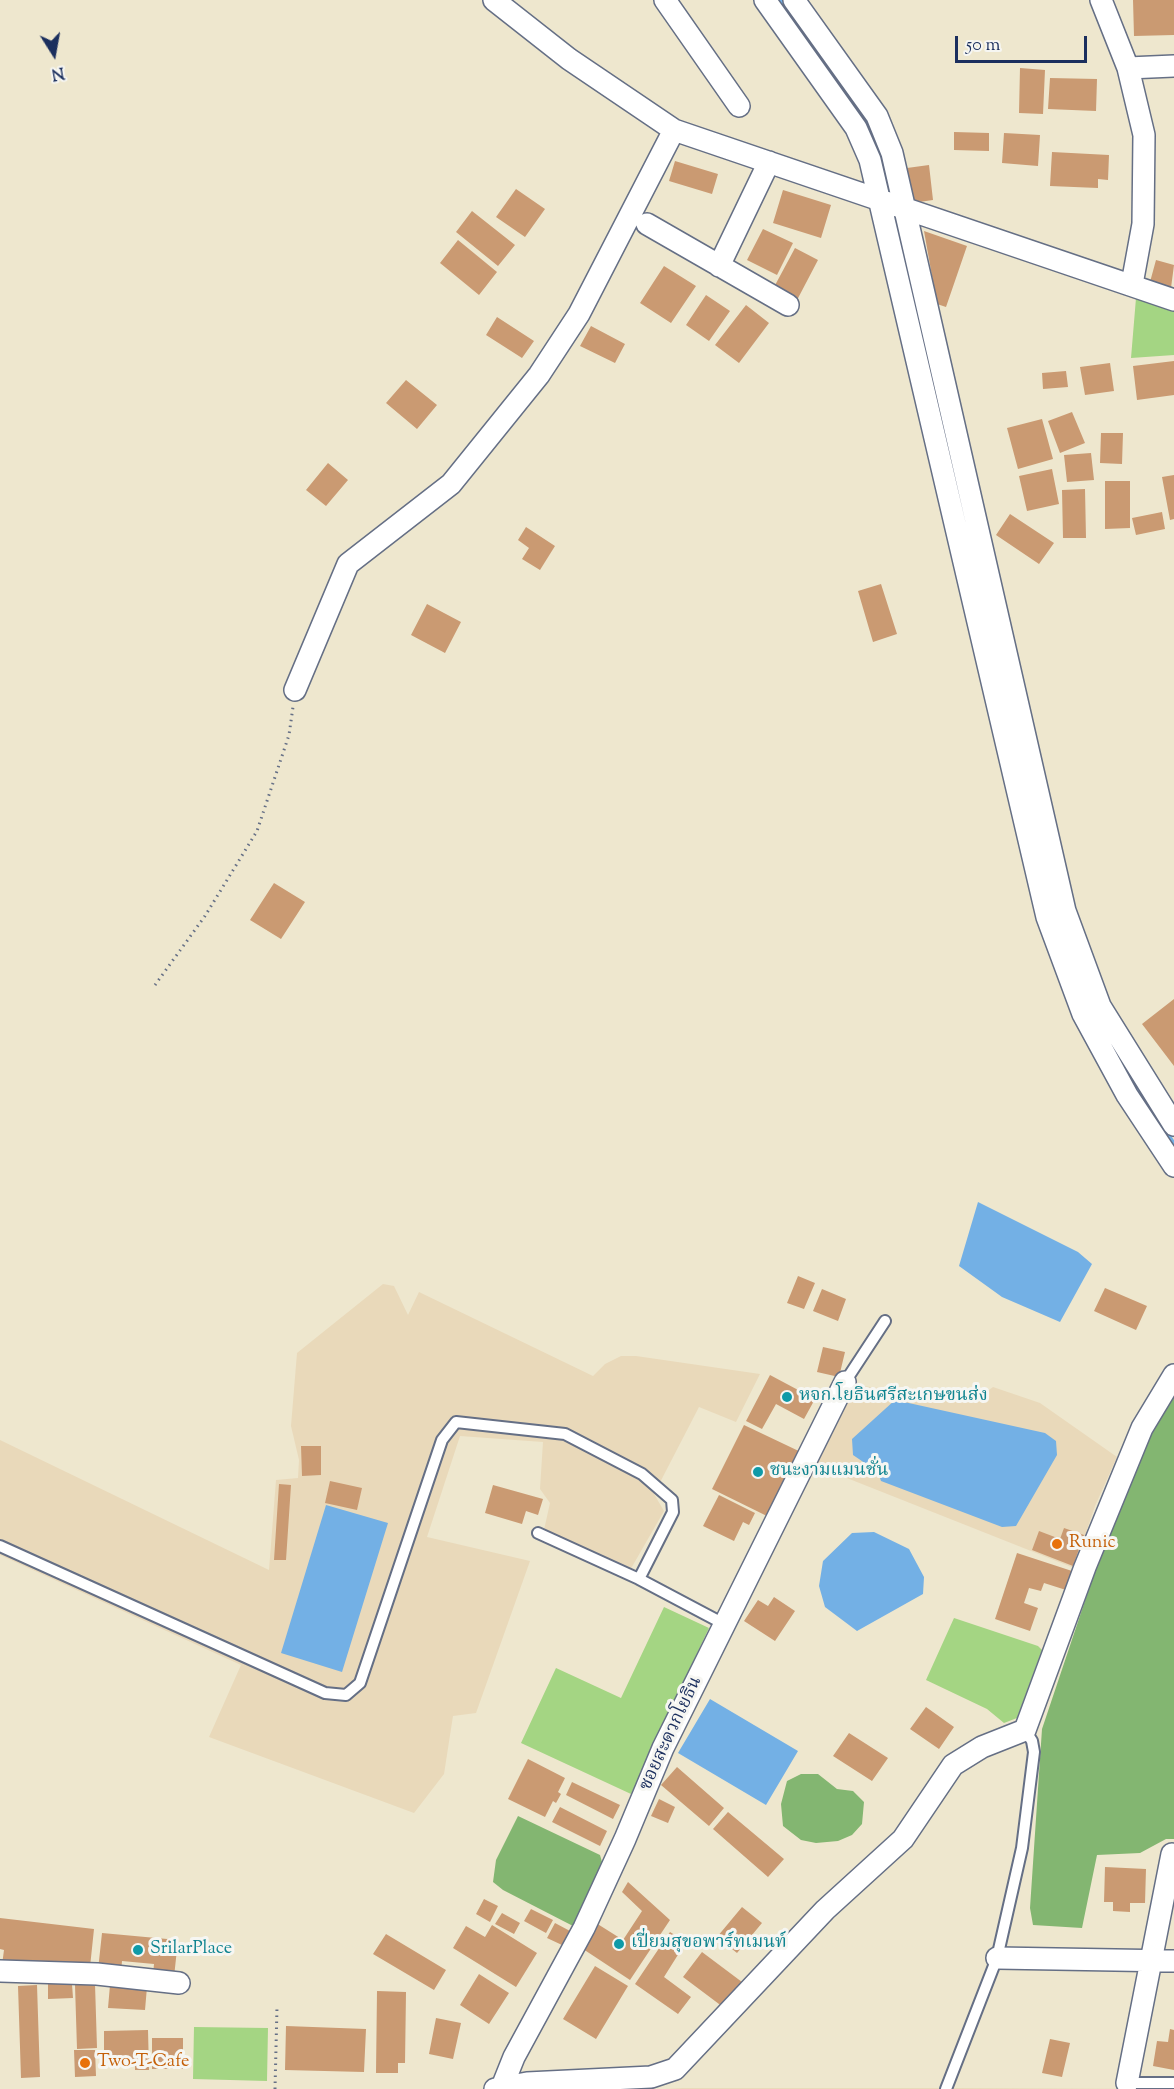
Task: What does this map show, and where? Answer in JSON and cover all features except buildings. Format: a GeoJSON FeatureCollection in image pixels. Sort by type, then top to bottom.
{"type":"FeatureCollection","features":[{"type":"Feature","properties":{"kind":"street"},"geometry":{"type":"LineString","coordinates":[[494,0],[569,59],[674,130],[892,202],[1174,300]]}},
{"type":"Feature","properties":{"kind":"street"},"geometry":{"type":"LineString","coordinates":[[664,0],[739,106]]}},
{"type":"Feature","properties":{"kind":"street"},"geometry":{"type":"LineString","coordinates":[[765,0],[856,128],[892,202],[1065,911],[1100,1006],[1174,1125]]}},
{"type":"Feature","properties":{"kind":"street"},"geometry":{"type":"LineString","coordinates":[[794,0],[877,116],[892,153],[892,202],[1047,917],[1083,1014],[1127,1095],[1174,1166]]}},
{"type":"Feature","properties":{"kind":"street"},"geometry":{"type":"LineString","coordinates":[[1101,0],[1128,68],[1144,135],[1143,224],[1132,284]]}},
{"type":"Feature","properties":{"kind":"street"},"geometry":{"type":"LineString","coordinates":[[1128,68],[1174,66]]}},
{"type":"Feature","properties":{"kind":"street"},"geometry":{"type":"LineString","coordinates":[[295,690],[348,564],[451,484],[539,375],[579,314],[674,130]]}},
{"type":"Feature","properties":{"kind":"street"},"geometry":{"type":"LineString","coordinates":[[720,266],[769,162]]}},
{"type":"Feature","properties":{"kind":"street"},"geometry":{"type":"LineString","coordinates":[[647,224],[788,305]]}},
{"type":"Feature","properties":{"kind":"street"},"geometry":{"type":"LineString","coordinates":[[499,2088],[527,2083],[651,2077],[675,2069],[825,1910],[903,1839],[953,1765],[982,1747],[1024,1730],[1085,1567],[1142,1428],[1174,1375]]}},
{"type":"Feature","properties":{"kind":"street","name":"ซอยสะดวกโยธิน"},"geometry":{"type":"LineString","coordinates":[[499,2088],[584,1928],[663,1748],[845,1382]]}},
{"type":"Feature","properties":{"kind":"street"},"geometry":{"type":"LineString","coordinates":[[1127,2083],[1172,1854]]}},
{"type":"Feature","properties":{"kind":"street"},"geometry":{"type":"LineString","coordinates":[[997,1958],[1174,1961]]}},
{"type":"Feature","properties":{"kind":"street"},"geometry":{"type":"LineString","coordinates":[[0,1971],[97,1974],[179,1983]]}},
{"type":"Feature","properties":{"kind":"lane"},"geometry":{"type":"LineString","coordinates":[[845,1382],[885,1321]]}},
{"type":"Feature","properties":{"kind":"lane"},"geometry":{"type":"LineString","coordinates":[[0,1546],[325,1694],[346,1695],[360,1683],[442,1440],[456,1422],[565,1434],[642,1474],[672,1500],[673,1512],[639,1580]]}},
{"type":"Feature","properties":{"kind":"lane"},"geometry":{"type":"LineString","coordinates":[[538,1533],[639,1580],[724,1624]]}},
{"type":"Feature","properties":{"kind":"lane"},"geometry":{"type":"LineString","coordinates":[[946,2089],[997,1958],[1022,1848],[1034,1752],[1032,1741],[1024,1730]]}},
{"type":"Feature","properties":{"kind":"lane"},"geometry":{"type":"LineString","coordinates":[[1127,2083],[1174,2083]]}},
{"type":"Feature","properties":{"kind":"path"},"geometry":{"type":"LineString","coordinates":[[155,985],[206,916],[257,831],[289,735],[295,690]]}},
{"type":"Feature","properties":{"kind":"path"},"geometry":{"type":"LineString","coordinates":[[276,2089],[277,2007]]}},
{"type":"Feature","properties":{"kind":"shaded area"},"geometry":{"type":"Polygon","coordinates":[[[383,1284],[394,1286],[408,1315],[419,1292],[593,1376],[605,1364],[621,1356],[636,1356],[760,1374],[736,1422],[699,1407],[654,1494],[664,1511],[629,1572],[544,1530],[550,1503],[540,1489],[543,1442],[460,1436],[427,1537],[530,1561],[476,1713],[453,1716],[444,1774],[414,1813],[209,1737],[241,1665],[0,1555],[0,1440],[269,1570],[276,1480],[298,1478],[299,1460],[291,1426],[297,1353],[383,1284]]]}},
{"type":"Feature","properties":{"kind":"shaded area"},"geometry":{"type":"Polygon","coordinates":[[[853,1385],[977,1399],[993,1387],[1040,1403],[1117,1457],[1095,1506],[1074,1568],[814,1465],[853,1385]]]}},
{"type":"Feature","properties":{"kind":"shaded area"},"geometry":{"type":"Polygon","coordinates":[[[683,2088],[1164,2089],[664,2089],[683,2088]]]}},
{"type":"Feature","properties":{"kind":"green space"},"geometry":{"type":"Polygon","coordinates":[[[1136,298],[1174,310],[1174,355],[1131,358],[1136,298]]]}},
{"type":"Feature","properties":{"kind":"green space"},"geometry":{"type":"Polygon","coordinates":[[[1174,1395],[1174,1839],[1166,1839],[1140,1853],[1097,1855],[1082,1928],[1033,1925],[1030,1908],[1042,1729],[1094,1574],[1151,1433],[1174,1395]]]}},
{"type":"Feature","properties":{"kind":"green space"},"geometry":{"type":"Polygon","coordinates":[[[664,1607],[709,1628],[631,1794],[521,1743],[556,1668],[621,1698],[664,1607]]]}},
{"type":"Feature","properties":{"kind":"green space"},"geometry":{"type":"Polygon","coordinates":[[[954,1618],[1038,1646],[1042,1650],[1017,1718],[1004,1723],[987,1709],[926,1680],[954,1618]]]}},
{"type":"Feature","properties":{"kind":"green space"},"geometry":{"type":"Polygon","coordinates":[[[801,1774],[818,1774],[837,1789],[853,1791],[864,1802],[862,1824],[852,1835],[838,1841],[816,1843],[801,1840],[783,1826],[781,1804],[787,1781],[801,1774]]]}},
{"type":"Feature","properties":{"kind":"green space"},"geometry":{"type":"Polygon","coordinates":[[[518,1816],[600,1855],[602,1862],[573,1926],[503,1890],[493,1882],[496,1860],[518,1816]]]}},
{"type":"Feature","properties":{"kind":"green space"},"geometry":{"type":"Polygon","coordinates":[[[194,2027],[268,2028],[267,2081],[193,2079],[194,2027]]]}},
{"type":"Feature","properties":{"kind":"water"},"geometry":{"type":"Polygon","coordinates":[[[978,1202],[1078,1252],[1092,1264],[1060,1322],[1002,1297],[959,1266],[978,1202]]]}},
{"type":"Feature","properties":{"kind":"water"},"geometry":{"type":"Polygon","coordinates":[[[895,1400],[1045,1433],[1056,1441],[1057,1455],[1016,1526],[1002,1527],[881,1481],[878,1472],[853,1455],[852,1439],[895,1400]]]}},
{"type":"Feature","properties":{"kind":"water"},"geometry":{"type":"Polygon","coordinates":[[[326,1505],[388,1523],[342,1672],[281,1653],[326,1505]]]}},
{"type":"Feature","properties":{"kind":"water"},"geometry":{"type":"Polygon","coordinates":[[[874,1532],[909,1549],[924,1577],[923,1594],[857,1631],[825,1607],[819,1586],[823,1561],[852,1533],[874,1532]]]}},
{"type":"Feature","properties":{"kind":"water"},"geometry":{"type":"Polygon","coordinates":[[[710,1699],[798,1751],[766,1805],[678,1753],[710,1699]]]}},
{"type":"Feature","properties":{"kind":"waterway"},"geometry":{"type":"LineString","coordinates":[[779,0],[867,122],[881,156],[892,199]]}},
{"type":"Feature","properties":{"kind":"waterway"},"geometry":{"type":"LineString","coordinates":[[915,301],[942,424]]}},
{"type":"Feature","properties":{"kind":"waterway"},"geometry":{"type":"LineString","coordinates":[[1119,1058],[1174,1145]]}},
{"type":"Feature","properties":{"kind":"place","name":"หจก.โยธินศรีสะเกษขนส่ง"},"geometry":{"type":"Point","coordinates":[787,1397]}},
{"type":"Feature","properties":{"kind":"place","name":"ชนะงามแมนชั่น"},"geometry":{"type":"Point","coordinates":[758,1472]}},
{"type":"Feature","properties":{"kind":"place","name":"Runic"},"geometry":{"type":"Point","coordinates":[1057,1544]}},
{"type":"Feature","properties":{"kind":"place","name":"เปี่ยมสุขอพาร์ทเมนท์"},"geometry":{"type":"Point","coordinates":[619,1944]}},
{"type":"Feature","properties":{"kind":"place","name":"SrilarPlace"},"geometry":{"type":"Point","coordinates":[138,1950]}},
{"type":"Feature","properties":{"kind":"place","name":"Two-T-Cafe"},"geometry":{"type":"Point","coordinates":[85,2063]}}]}
